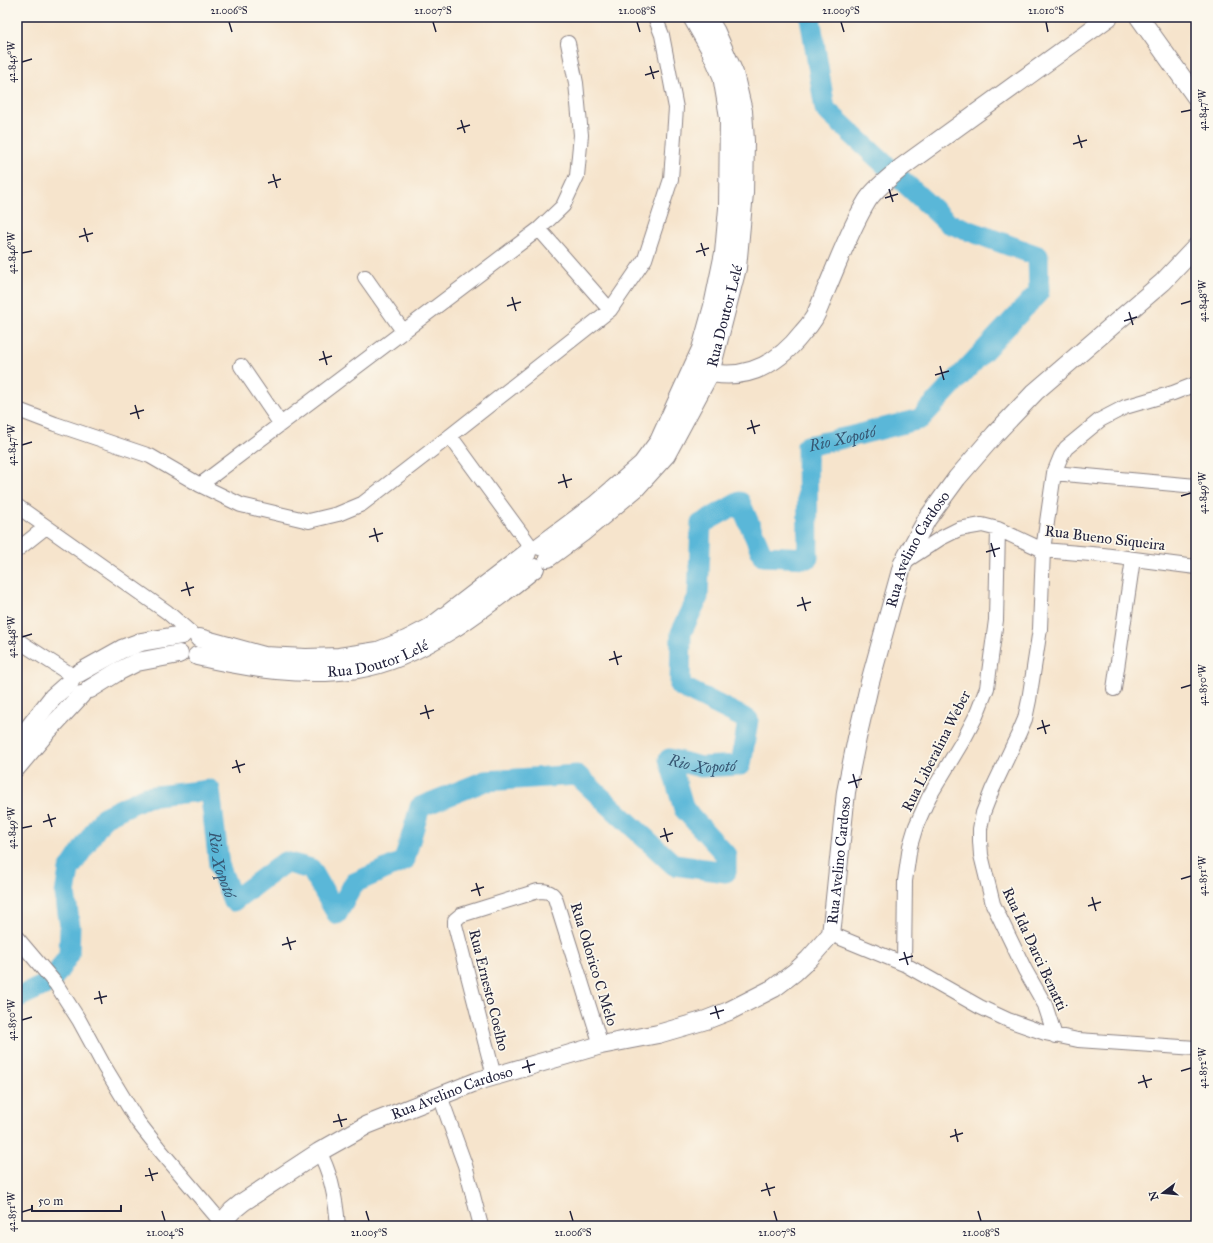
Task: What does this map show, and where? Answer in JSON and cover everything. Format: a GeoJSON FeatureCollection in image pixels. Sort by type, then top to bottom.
{"type":"FeatureCollection","features":[{"type":"Feature","properties":{"kind":"street"},"geometry":{"type":"LineString","coordinates":[[17,411],[21,411],[150,456],[200,485],[241,505],[309,521],[338,514],[362,504],[610,310],[645,259],[671,180],[676,108],[662,35],[656,17]]}},
{"type":"Feature","properties":{"kind":"street","name":"Rua Doutor Lelé"},"geometry":{"type":"LineString","coordinates":[[692,17],[710,47],[722,76],[730,117],[728,208],[724,253],[713,306],[708,360]]}},
{"type":"Feature","properties":{"kind":"street","name":"Rua Doutor Lelé"},"geometry":{"type":"LineString","coordinates":[[197,656],[231,664],[277,670],[332,672],[358,669],[393,659],[451,630],[493,601],[536,555],[582,533],[636,488],[666,455],[708,360],[737,268],[744,193],[743,111],[734,73],[716,32],[707,17]]}},
{"type":"Feature","properties":{"kind":"street"},"geometry":{"type":"LineString","coordinates":[[708,360],[734,375],[774,362],[792,346],[814,318],[854,224],[868,199],[876,190],[902,167],[1109,17]]}},
{"type":"Feature","properties":{"kind":"street"},"geometry":{"type":"LineString","coordinates":[[1139,17],[1196,97]]}},
{"type":"Feature","properties":{"kind":"street"},"geometry":{"type":"LineString","coordinates":[[200,485],[280,423],[539,229],[563,206],[577,176],[581,135],[576,83],[568,43]]}},
{"type":"Feature","properties":{"kind":"street"},"geometry":{"type":"LineString","coordinates":[[539,229],[610,310]]}},
{"type":"Feature","properties":{"kind":"street","name":"Rua Avelino Cardoso"},"geometry":{"type":"LineString","coordinates":[[221,1224],[243,1202],[319,1152],[367,1125],[494,1076],[601,1045],[658,1034],[706,1020],[729,1011],[774,988],[809,959],[830,934],[846,792],[870,682],[903,563],[928,519],[957,478],[995,434],[1035,392],[1162,282],[1196,247]]}},
{"type":"Feature","properties":{"kind":"street"},"geometry":{"type":"LineString","coordinates":[[364,277],[403,331]]}},
{"type":"Feature","properties":{"kind":"street","name":"Rua Doutor Lelé"},"geometry":{"type":"LineString","coordinates":[[17,767],[44,735],[79,683],[122,649],[141,642],[191,635],[264,656],[306,658],[339,657],[378,651],[406,640],[431,627],[536,555],[642,464],[659,441],[692,368],[708,360]]}},
{"type":"Feature","properties":{"kind":"street"},"geometry":{"type":"LineString","coordinates":[[241,366],[280,423]]}},
{"type":"Feature","properties":{"kind":"street","name":"Rua Ida Darci Benatti"},"geometry":{"type":"LineString","coordinates":[[1055,1036],[1045,1005],[1025,970],[993,904],[981,855],[980,841],[980,829],[983,813],[1025,719],[1030,700],[1040,629],[1043,550],[1054,473],[1066,448],[1100,420],[1125,407],[1196,384]]}},
{"type":"Feature","properties":{"kind":"street"},"geometry":{"type":"LineString","coordinates":[[450,436],[536,555]]}},
{"type":"Feature","properties":{"kind":"street"},"geometry":{"type":"LineString","coordinates":[[1054,473],[1196,486]]}},
{"type":"Feature","properties":{"kind":"street"},"geometry":{"type":"LineString","coordinates":[[17,506],[167,612],[191,635],[202,647],[197,656],[188,659],[179,654],[176,647],[176,642],[191,635]]}},
{"type":"Feature","properties":{"kind":"street","name":"Rua Bueno Siqueira"},"geometry":{"type":"LineString","coordinates":[[903,563],[941,538],[959,529],[982,525],[998,529],[1043,550],[1196,566]]}},
{"type":"Feature","properties":{"kind":"street"},"geometry":{"type":"LineString","coordinates":[[17,550],[46,527]]}},
{"type":"Feature","properties":{"kind":"street","name":"Rua Liberalina Weber"},"geometry":{"type":"LineString","coordinates":[[904,964],[905,880],[910,846],[916,826],[929,797],[970,728],[987,688],[996,620],[998,529]]}},
{"type":"Feature","properties":{"kind":"street"},"geometry":{"type":"LineString","coordinates":[[1114,689],[1133,559]]}},
{"type":"Feature","properties":{"kind":"street"},"geometry":{"type":"LineString","coordinates":[[17,640],[79,683]]}},
{"type":"Feature","properties":{"kind":"street","name":"Rua Doutor Lelé"},"geometry":{"type":"LineString","coordinates":[[17,743],[53,696],[79,683],[119,671],[137,662],[179,654]]}},
{"type":"Feature","properties":{"kind":"street","name":"Rua Odorico C Melo"},"geometry":{"type":"LineString","coordinates":[[461,915],[538,891],[553,894],[601,1045]]}},
{"type":"Feature","properties":{"kind":"street","name":"Rua Ernesto Coelho"},"geometry":{"type":"LineString","coordinates":[[461,915],[455,920],[455,925],[494,1076]]}},
{"type":"Feature","properties":{"kind":"street"},"geometry":{"type":"LineString","coordinates":[[830,934],[904,964],[957,994],[1008,1020],[1055,1036],[1084,1040],[1196,1048]]}},
{"type":"Feature","properties":{"kind":"street"},"geometry":{"type":"LineString","coordinates":[[17,938],[56,984],[79,1020],[115,1086],[138,1122],[221,1224]]}},
{"type":"Feature","properties":{"kind":"street"},"geometry":{"type":"LineString","coordinates":[[440,1096],[465,1165],[481,1226]]}},
{"type":"Feature","properties":{"kind":"street"},"geometry":{"type":"LineString","coordinates":[[319,1152],[324,1161],[334,1195],[338,1226]]}},
{"type":"Feature","properties":{"kind":"waterway","name":"Rio Xopotó"},"geometry":{"type":"LineString","coordinates":[[17,998],[51,982],[69,955],[70,926],[65,894],[69,870],[104,817],[146,797],[210,790],[219,865],[233,901],[285,862],[311,869],[337,914],[354,883],[404,861],[420,807],[485,781],[577,775],[674,865],[726,872],[726,855],[684,809],[669,759],[701,767],[741,765],[748,720],[680,686],[681,633],[698,597],[701,524],[740,502],[763,556],[808,558],[807,446],[920,419],[1039,292],[1038,256],[948,223],[825,109],[810,17]]}}]}
